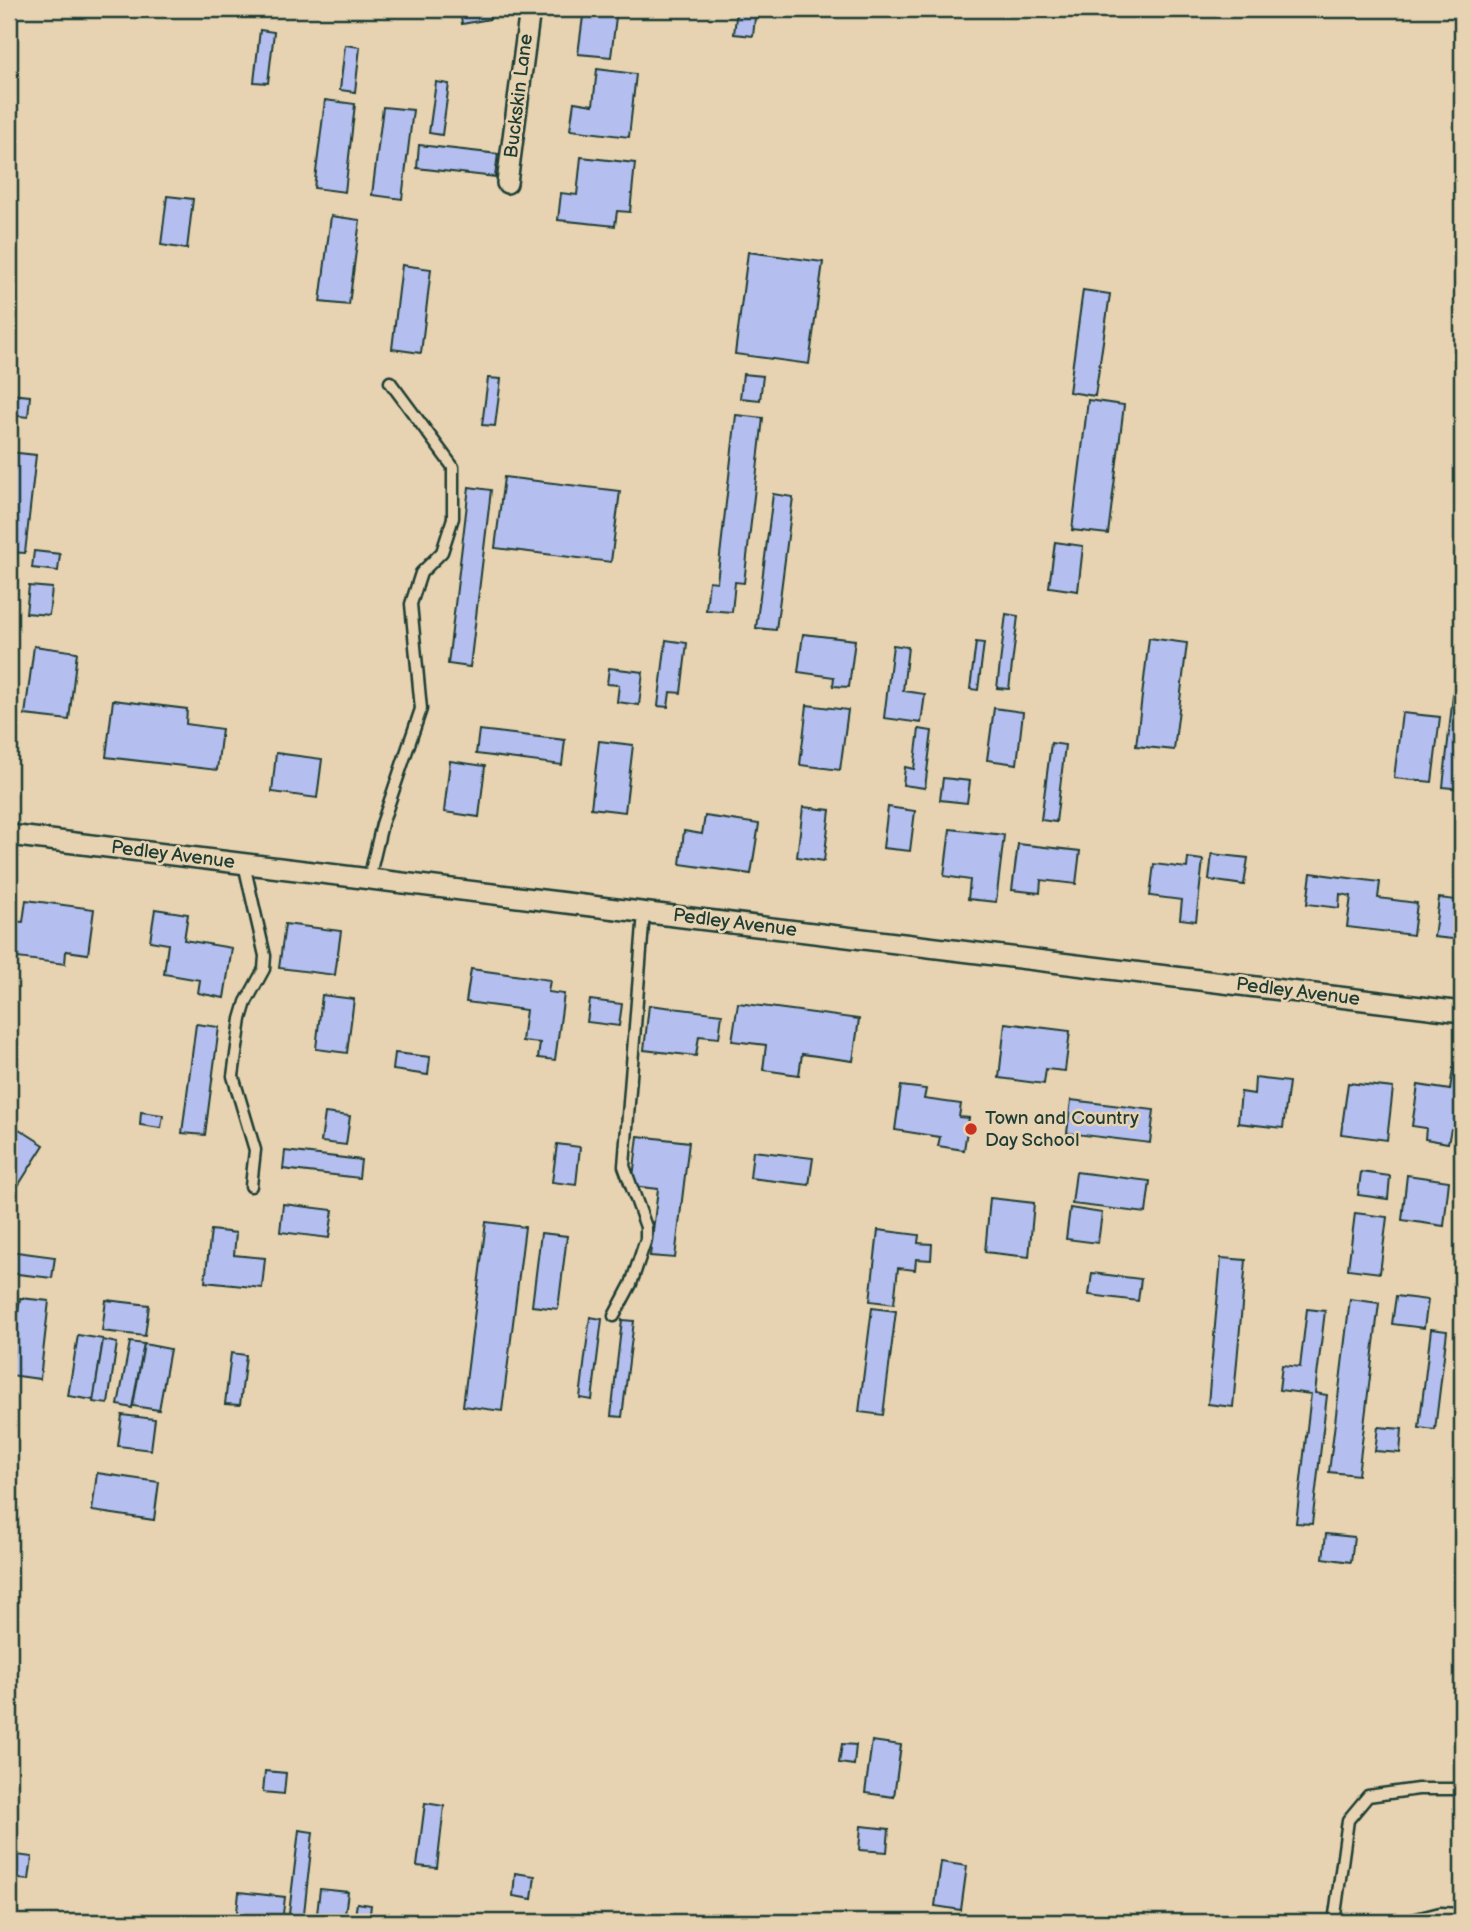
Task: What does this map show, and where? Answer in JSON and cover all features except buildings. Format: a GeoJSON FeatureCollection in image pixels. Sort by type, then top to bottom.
{"type":"FeatureCollection","features":[{"type":"Feature","properties":{"kind":"street","name":"Buckskin Lane"},"geometry":{"type":"LineString","coordinates":[[507,183],[530,9]]}},
{"type":"Feature","properties":{"kind":"street","name":"Pedley Avenue"},"geometry":{"type":"LineString","coordinates":[[9,835],[1462,1012]]}},
{"type":"Feature","properties":{"kind":"lane"},"geometry":{"type":"LineString","coordinates":[[369,878],[386,812],[421,709],[411,604],[421,573],[442,552],[453,518],[453,467],[390,382]]}},
{"type":"Feature","properties":{"kind":"lane"},"geometry":{"type":"LineString","coordinates":[[243,863],[265,957],[264,969],[241,1018],[233,1076],[255,1150],[251,1186]]}},
{"type":"Feature","properties":{"kind":"lane"},"geometry":{"type":"LineString","coordinates":[[614,1316],[631,1284],[646,1239],[646,1227],[631,1194],[624,1167],[644,912]]}},
{"type":"Feature","properties":{"kind":"lane"},"geometry":{"type":"LineString","coordinates":[[1334,1922],[1348,1820],[1368,1796],[1418,1789],[1462,1789]]}},
{"type":"Feature","properties":{"kind":"lane"},"geometry":{"type":"LineString","coordinates":[[1404,1922],[1440,1913],[1462,1914]]}},
{"type":"Feature","properties":{"kind":"place","name":"Town and Country Day School"},"geometry":{"type":"Point","coordinates":[971,1129]}}]}
